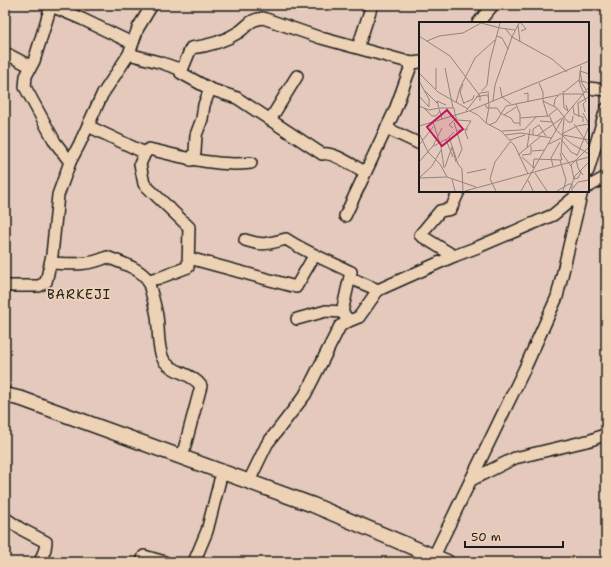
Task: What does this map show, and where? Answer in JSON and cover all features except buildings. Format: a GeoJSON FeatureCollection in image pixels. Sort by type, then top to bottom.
{"type":"FeatureCollection","features":[{"type":"Feature","properties":{"kind":"street"},"geometry":{"type":"LineString","coordinates":[[5,286],[39,286],[46,282],[51,263],[58,195],[70,162],[102,95],[131,48],[138,28],[152,5]]}},
{"type":"Feature","properties":{"kind":"street"},"geometry":{"type":"LineString","coordinates":[[358,47],[372,5]]}},
{"type":"Feature","properties":{"kind":"street"},"geometry":{"type":"LineString","coordinates":[[479,22],[493,5]]}},
{"type":"Feature","properties":{"kind":"street"},"geometry":{"type":"LineString","coordinates":[[70,162],[55,142],[25,87],[26,76],[34,61],[50,6],[82,19],[131,48],[162,63],[182,70]]}},
{"type":"Feature","properties":{"kind":"street"},"geometry":{"type":"LineString","coordinates":[[345,216],[366,172],[386,128],[395,110],[416,63],[321,38],[263,18],[254,19],[239,32],[209,45],[191,48],[181,73],[210,89],[237,98],[322,154],[332,154],[366,172]]}},
{"type":"Feature","properties":{"kind":"street"},"geometry":{"type":"LineString","coordinates":[[5,53],[30,66]]}},
{"type":"Feature","properties":{"kind":"street"},"geometry":{"type":"LineString","coordinates":[[270,120],[297,76]]}},
{"type":"Feature","properties":{"kind":"street"},"geometry":{"type":"LineString","coordinates":[[589,88],[606,90]]}},
{"type":"Feature","properties":{"kind":"street"},"geometry":{"type":"LineString","coordinates":[[191,160],[195,152],[196,135],[210,89]]}},
{"type":"Feature","properties":{"kind":"street"},"geometry":{"type":"LineString","coordinates":[[589,167],[606,109]]}},
{"type":"Feature","properties":{"kind":"street"},"geometry":{"type":"LineString","coordinates":[[88,126],[145,153]]}},
{"type":"Feature","properties":{"kind":"street"},"geometry":{"type":"LineString","coordinates":[[386,128],[419,144]]}},
{"type":"Feature","properties":{"kind":"street"},"geometry":{"type":"LineString","coordinates":[[148,280],[159,278],[188,267],[190,227],[144,184],[140,164],[145,153],[149,149],[191,160],[236,165],[251,163]]}},
{"type":"Feature","properties":{"kind":"street"},"geometry":{"type":"LineString","coordinates":[[589,186],[606,177]]}},
{"type":"Feature","properties":{"kind":"street"},"geometry":{"type":"LineString","coordinates":[[454,256],[420,235],[440,212],[450,209],[458,192]]}},
{"type":"Feature","properties":{"kind":"street"},"geometry":{"type":"LineString","coordinates":[[249,481],[267,444],[305,395],[340,326],[359,316],[378,290],[454,256],[553,215],[581,192]]}},
{"type":"Feature","properties":{"kind":"street"},"geometry":{"type":"LineString","coordinates":[[5,394],[249,481],[312,505],[440,559],[471,480],[524,370],[557,296],[582,192]]}},
{"type":"Feature","properties":{"kind":"street"},"geometry":{"type":"LineString","coordinates":[[245,240],[259,245],[270,244],[286,239],[314,256],[327,260],[351,272],[342,312]]}},
{"type":"Feature","properties":{"kind":"street"},"geometry":{"type":"LineString","coordinates":[[189,258],[296,287],[314,256]]}},
{"type":"Feature","properties":{"kind":"street"},"geometry":{"type":"LineString","coordinates":[[51,263],[84,265],[107,258],[129,266],[143,274],[148,280],[157,317],[159,343],[164,361],[170,367],[197,380],[201,386],[182,457]]}},
{"type":"Feature","properties":{"kind":"street"},"geometry":{"type":"LineString","coordinates":[[350,278],[378,290]]}},
{"type":"Feature","properties":{"kind":"street"},"geometry":{"type":"LineString","coordinates":[[297,319],[326,311],[342,312],[349,321]]}},
{"type":"Feature","properties":{"kind":"street"},"geometry":{"type":"LineString","coordinates":[[471,480],[515,458],[591,440],[606,434]]}},
{"type":"Feature","properties":{"kind":"street"},"geometry":{"type":"LineString","coordinates":[[194,562],[207,531],[222,472]]}},
{"type":"Feature","properties":{"kind":"street"},"geometry":{"type":"LineString","coordinates":[[5,518],[21,529],[46,542],[40,562]]}},
{"type":"Feature","properties":{"kind":"street"},"geometry":{"type":"LineString","coordinates":[[142,562],[144,556],[165,562]]}},
{"type":"Feature","properties":{"kind":"district","name":"BARKEJI"},"geometry":{"type":"Point","coordinates":[79,294]}}]}
